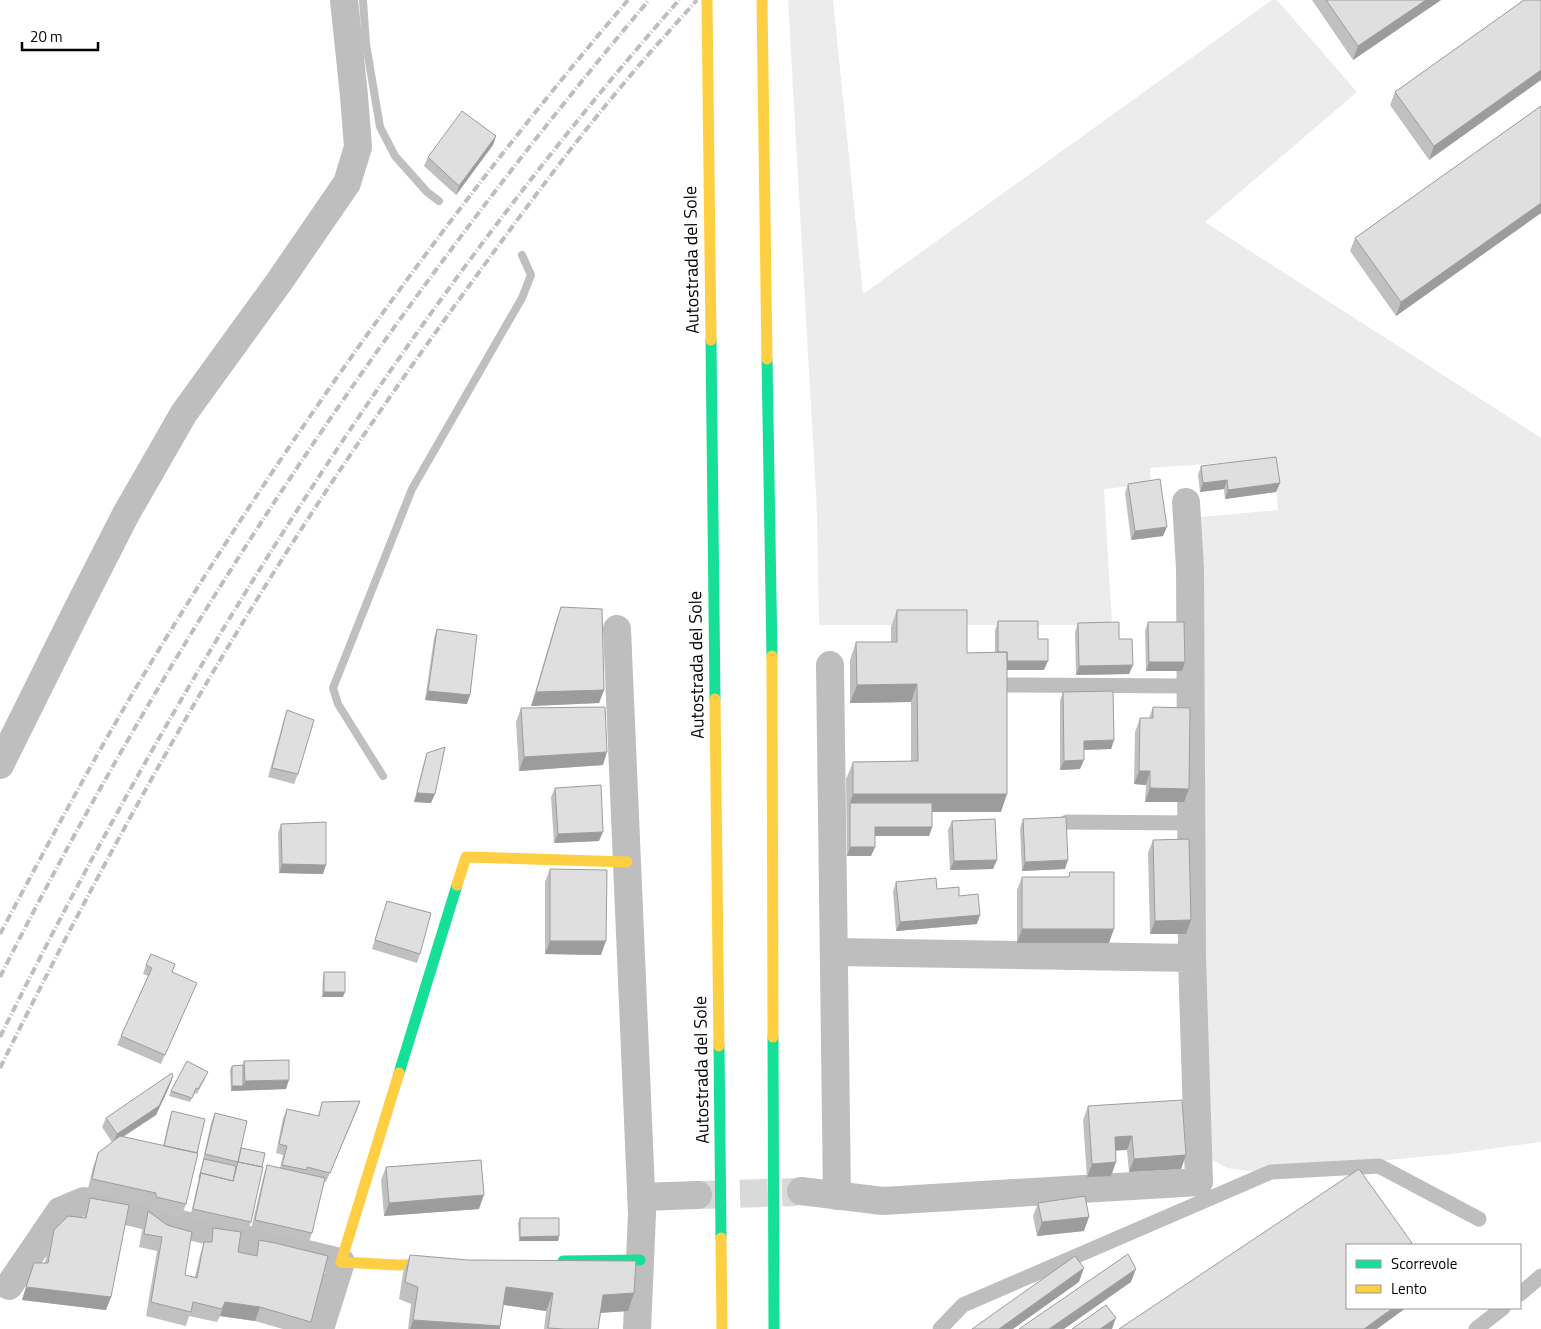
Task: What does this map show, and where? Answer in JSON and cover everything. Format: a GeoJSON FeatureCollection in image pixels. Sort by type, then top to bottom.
{"type":"FeatureCollection","features":[{"type":"Feature","properties":{"kind":"main road","name":"Autostrada del Sole"},"geometry":{"type":"LineString","coordinates":[[707,0],[722,1329]]}},
{"type":"Feature","properties":{"kind":"main road"},"geometry":{"type":"LineString","coordinates":[[762,0],[773,747],[774,1329]]}},
{"type":"Feature","properties":{"kind":"main road"},"geometry":{"type":"LineString","coordinates":[[456,1264],[341,1262],[466,857],[627,862]]}},
{"type":"Feature","properties":{"kind":"main road"},"geometry":{"type":"LineString","coordinates":[[553,1262],[640,1260]]}},
{"type":"Feature","properties":{"kind":"street"},"geometry":{"type":"LineString","coordinates":[[0,765],[126,514],[184,413],[279,282],[346,183],[358,147],[344,0]]}},
{"type":"Feature","properties":{"kind":"street"},"geometry":{"type":"LineString","coordinates":[[801,1192],[882,1201],[1199,1182],[1192,958],[1190,568],[1186,502]]}},
{"type":"Feature","properties":{"kind":"street"},"geometry":{"type":"LineString","coordinates":[[617,628],[642,1214],[637,1329]]}},
{"type":"Feature","properties":{"kind":"street"},"geometry":{"type":"LineString","coordinates":[[830,665],[836,1196]]}},
{"type":"Feature","properties":{"kind":"street"},"geometry":{"type":"LineString","coordinates":[[834,952],[1192,958]]}},
{"type":"Feature","properties":{"kind":"street"},"geometry":{"type":"LineString","coordinates":[[641,1197],[698,1195]]}},
{"type":"Feature","properties":{"kind":"street"},"geometry":{"type":"LineString","coordinates":[[9,1286],[60,1211],[84,1201],[341,1262],[320,1329]]}},
{"type":"Feature","properties":{"kind":"lane"},"geometry":{"type":"LineString","coordinates":[[1004,685],[1190,686]]}},
{"type":"Feature","properties":{"kind":"lane"},"geometry":{"type":"LineString","coordinates":[[1066,822],[1192,823]]}},
{"type":"Feature","properties":{"kind":"lane"},"geometry":{"type":"LineString","coordinates":[[940,1329],[963,1305],[1271,1172],[1379,1166],[1479,1219]]}},
{"type":"Feature","properties":{"kind":"lane"},"geometry":{"type":"LineString","coordinates":[[1521,1293],[1541,1276]]}},
{"type":"Feature","properties":{"kind":"lane"},"geometry":{"type":"LineString","coordinates":[[1476,1329],[1502,1309]]}},
{"type":"Feature","properties":{"kind":"shaded area"},"geometry":{"type":"Polygon","coordinates":[[[788,0],[833,0],[863,294],[1272,0],[1277,0],[1357,92],[1205,222],[1541,438],[1541,1142],[1452,1154],[1255,1172],[1227,1168],[1212,1160],[1202,938],[1201,517],[1278,510],[1274,459],[1150,468],[1151,484],[1104,489],[1112,625],[819,625],[817,512],[788,0]]]}},
{"type":"Feature","properties":{"kind":"building"},"geometry":{"type":"Polygon","coordinates":[[[1326,0],[1426,0],[1358,46],[1326,0]]]}},
{"type":"Feature","properties":{"kind":"building"},"geometry":{"type":"Polygon","coordinates":[[[1524,0],[1541,0],[1541,70],[1434,146],[1395,92],[1524,0]]]}},
{"type":"Feature","properties":{"kind":"building"},"geometry":{"type":"Polygon","coordinates":[[[1541,106],[1541,203],[1401,302],[1355,238],[1541,106]]]}},
{"type":"Feature","properties":{"kind":"building"},"geometry":{"type":"Polygon","coordinates":[[[462,111],[496,136],[459,186],[428,157],[462,111]]]}},
{"type":"Feature","properties":{"kind":"building"},"geometry":{"type":"Polygon","coordinates":[[[1276,457],[1280,483],[1228,490],[1227,480],[1203,483],[1201,466],[1276,457]]]}},
{"type":"Feature","properties":{"kind":"building"},"geometry":{"type":"Polygon","coordinates":[[[1160,479],[1167,527],[1135,531],[1128,484],[1160,479]]]}},
{"type":"Feature","properties":{"kind":"building"},"geometry":{"type":"Polygon","coordinates":[[[561,607],[602,609],[604,690],[536,692],[561,607]]]}},
{"type":"Feature","properties":{"kind":"building"},"geometry":{"type":"Polygon","coordinates":[[[897,610],[967,610],[967,653],[1007,652],[1007,794],[853,794],[853,762],[918,761],[917,684],[857,685],[856,642],[897,642],[897,610]]]}},
{"type":"Feature","properties":{"kind":"building"},"geometry":{"type":"Polygon","coordinates":[[[998,621],[1038,621],[1038,639],[1048,639],[1048,661],[1007,661],[1007,652],[998,652],[998,621]]]}},
{"type":"Feature","properties":{"kind":"building"},"geometry":{"type":"Polygon","coordinates":[[[1119,622],[1119,639],[1132,639],[1133,665],[1079,666],[1078,623],[1119,622]]]}},
{"type":"Feature","properties":{"kind":"building"},"geometry":{"type":"Polygon","coordinates":[[[1148,622],[1184,622],[1185,662],[1149,662],[1148,622]]]}},
{"type":"Feature","properties":{"kind":"building"},"geometry":{"type":"Polygon","coordinates":[[[437,629],[477,635],[470,695],[428,691],[437,629]]]}},
{"type":"Feature","properties":{"kind":"building"},"geometry":{"type":"Polygon","coordinates":[[[1113,691],[1114,740],[1084,741],[1084,760],[1064,761],[1063,692],[1113,691]]]}},
{"type":"Feature","properties":{"kind":"building"},"geometry":{"type":"Polygon","coordinates":[[[605,707],[607,752],[524,757],[521,708],[605,707]]]}},
{"type":"Feature","properties":{"kind":"building"},"geometry":{"type":"Polygon","coordinates":[[[1153,707],[1190,708],[1189,789],[1150,788],[1150,771],[1139,771],[1140,718],[1153,718],[1153,707]]]}},
{"type":"Feature","properties":{"kind":"building"},"geometry":{"type":"Polygon","coordinates":[[[287,710],[314,720],[298,774],[272,768],[287,710]]]}},
{"type":"Feature","properties":{"kind":"building"},"geometry":{"type":"Polygon","coordinates":[[[445,747],[435,794],[417,793],[427,753],[445,747]]]}},
{"type":"Feature","properties":{"kind":"building"},"geometry":{"type":"Polygon","coordinates":[[[601,785],[603,832],[558,834],[555,788],[601,785]]]}},
{"type":"Feature","properties":{"kind":"building"},"geometry":{"type":"Polygon","coordinates":[[[850,803],[932,803],[932,827],[875,827],[875,847],[850,847],[850,803]]]}},
{"type":"Feature","properties":{"kind":"building"},"geometry":{"type":"Polygon","coordinates":[[[1066,817],[1068,860],[1025,862],[1023,819],[1066,817]]]}},
{"type":"Feature","properties":{"kind":"building"},"geometry":{"type":"Polygon","coordinates":[[[995,819],[997,860],[954,861],[952,821],[995,819]]]}},
{"type":"Feature","properties":{"kind":"building"},"geometry":{"type":"Polygon","coordinates":[[[326,822],[326,865],[282,864],[281,824],[326,822]]]}},
{"type":"Feature","properties":{"kind":"building"},"geometry":{"type":"Polygon","coordinates":[[[1189,839],[1191,920],[1155,921],[1153,840],[1189,839]]]}},
{"type":"Feature","properties":{"kind":"building"},"geometry":{"type":"Polygon","coordinates":[[[550,869],[607,870],[606,941],[550,941],[550,869]]]}},
{"type":"Feature","properties":{"kind":"building"},"geometry":{"type":"Polygon","coordinates":[[[1070,872],[1114,872],[1114,929],[1022,929],[1022,877],[1069,877],[1070,872]]]}},
{"type":"Feature","properties":{"kind":"building"},"geometry":{"type":"Polygon","coordinates":[[[936,878],[937,889],[959,887],[959,896],[978,894],[980,915],[900,922],[896,882],[936,878]]]}},
{"type":"Feature","properties":{"kind":"building"},"geometry":{"type":"Polygon","coordinates":[[[387,901],[431,913],[420,954],[375,940],[387,901]]]}},
{"type":"Feature","properties":{"kind":"building"},"geometry":{"type":"Polygon","coordinates":[[[151,954],[175,964],[172,972],[197,983],[165,1055],[121,1036],[152,968],[146,965],[151,954]]]}},
{"type":"Feature","properties":{"kind":"building"},"geometry":{"type":"Polygon","coordinates":[[[324,972],[345,972],[345,992],[324,992],[324,972]]]}},
{"type":"Feature","properties":{"kind":"building"},"geometry":{"type":"Polygon","coordinates":[[[289,1060],[289,1080],[245,1081],[244,1061],[289,1060]]]}},
{"type":"Feature","properties":{"kind":"building"},"geometry":{"type":"Polygon","coordinates":[[[187,1061],[208,1072],[198,1089],[196,1088],[192,1098],[171,1091],[187,1061]]]}},
{"type":"Feature","properties":{"kind":"building"},"geometry":{"type":"Polygon","coordinates":[[[243,1065],[243,1086],[232,1086],[232,1066],[243,1065]]]}},
{"type":"Feature","properties":{"kind":"building"},"geometry":{"type":"Polygon","coordinates":[[[172,1073],[173,1076],[159,1106],[117,1134],[106,1118],[172,1073]]]}},
{"type":"Feature","properties":{"kind":"building"},"geometry":{"type":"Polygon","coordinates":[[[1182,1100],[1186,1155],[1134,1159],[1132,1136],[1115,1137],[1116,1162],[1092,1164],[1088,1106],[1182,1100]]]}},
{"type":"Feature","properties":{"kind":"building"},"geometry":{"type":"Polygon","coordinates":[[[360,1101],[330,1173],[307,1167],[307,1170],[282,1165],[287,1146],[279,1144],[287,1109],[319,1116],[322,1102],[360,1101]]]}},
{"type":"Feature","properties":{"kind":"building"},"geometry":{"type":"Polygon","coordinates":[[[172,1111],[205,1119],[197,1153],[164,1146],[172,1111]]]}},
{"type":"Feature","properties":{"kind":"building"},"geometry":{"type":"Polygon","coordinates":[[[215,1113],[247,1121],[238,1162],[205,1154],[215,1113]]]}},
{"type":"Feature","properties":{"kind":"building"},"geometry":{"type":"Polygon","coordinates":[[[120,1136],[198,1153],[186,1204],[156,1197],[156,1193],[92,1179],[98,1153],[120,1136]]]}},
{"type":"Feature","properties":{"kind":"building"},"geometry":{"type":"Polygon","coordinates":[[[241,1148],[265,1153],[262,1167],[238,1162],[241,1148]]]}},
{"type":"Feature","properties":{"kind":"building"},"geometry":{"type":"Polygon","coordinates":[[[204,1159],[236,1166],[233,1181],[201,1173],[199,1178],[204,1159]]]}},
{"type":"Feature","properties":{"kind":"building"},"geometry":{"type":"Polygon","coordinates":[[[481,1160],[484,1195],[389,1203],[386,1167],[481,1160]]]}},
{"type":"Feature","properties":{"kind":"building"},"geometry":{"type":"Polygon","coordinates":[[[238,1162],[263,1167],[251,1222],[193,1209],[201,1173],[233,1181],[238,1162]]]}},
{"type":"Feature","properties":{"kind":"building"},"geometry":{"type":"Polygon","coordinates":[[[267,1165],[325,1178],[312,1233],[255,1220],[267,1165]]]}},
{"type":"Feature","properties":{"kind":"building"},"geometry":{"type":"Polygon","coordinates":[[[1359,1169],[1412,1243],[1346,1244],[1346,1309],[1392,1309],[1364,1329],[1119,1329],[1359,1169]]]}},
{"type":"Feature","properties":{"kind":"building"},"geometry":{"type":"Polygon","coordinates":[[[1085,1196],[1089,1217],[1042,1222],[1038,1203],[1085,1196]]]}},
{"type":"Feature","properties":{"kind":"building"},"geometry":{"type":"Polygon","coordinates":[[[90,1198],[129,1205],[111,1297],[26,1287],[34,1263],[48,1263],[54,1230],[68,1216],[86,1218],[90,1198]]]}},
{"type":"Feature","properties":{"kind":"building"},"geometry":{"type":"Polygon","coordinates":[[[148,1211],[167,1225],[192,1232],[185,1275],[197,1278],[204,1242],[212,1242],[213,1228],[241,1232],[238,1252],[257,1256],[259,1240],[328,1256],[311,1322],[260,1307],[225,1302],[222,1309],[193,1302],[191,1312],[151,1302],[162,1237],[144,1234],[148,1211]]]}},
{"type":"Feature","properties":{"kind":"building"},"geometry":{"type":"Polygon","coordinates":[[[520,1218],[559,1218],[559,1236],[520,1237],[520,1218]]]}},
{"type":"Feature","properties":{"kind":"building"},"geometry":{"type":"Polygon","coordinates":[[[1128,1254],[1136,1269],[1049,1329],[1019,1329],[1128,1254]]]}},
{"type":"Feature","properties":{"kind":"building"},"geometry":{"type":"Polygon","coordinates":[[[410,1255],[468,1260],[636,1261],[634,1293],[603,1295],[598,1329],[548,1328],[553,1293],[506,1287],[500,1326],[413,1320],[418,1287],[405,1282],[410,1255]]]}},
{"type":"Feature","properties":{"kind":"building"},"geometry":{"type":"Polygon","coordinates":[[[1075,1256],[1084,1268],[999,1329],[972,1329],[1075,1256]]]}},
{"type":"Feature","properties":{"kind":"building"},"geometry":{"type":"Polygon","coordinates":[[[1106,1305],[1116,1318],[1100,1329],[1072,1329],[1106,1305]]]}},
{"type":"Feature","properties":{"kind":"waterway"},"geometry":{"type":"LineString","coordinates":[[363,0],[366,44],[380,127],[395,156],[427,192],[439,201]]}},
{"type":"Feature","properties":{"kind":"waterway"},"geometry":{"type":"LineString","coordinates":[[383,776],[338,704],[333,688],[412,489],[522,298],[531,275],[522,255]]}},
{"type":"Feature","properties":{"kind":"tunnel"},"geometry":{"type":"LineString","coordinates":[[698,1195],[797,1192]]}},
{"type":"Feature","properties":{"kind":"railway"},"geometry":{"type":"LineString","coordinates":[[0,934],[74,796],[152,661],[206,574],[318,404],[437,239],[499,158],[628,0]]}},
{"type":"Feature","properties":{"kind":"railway"},"geometry":{"type":"LineString","coordinates":[[0,977],[68,847],[140,719],[216,593],[296,469],[379,348],[466,230],[556,113],[649,0]]}},
{"type":"Feature","properties":{"kind":"railway"},"geometry":{"type":"LineString","coordinates":[[0,1037],[71,899],[145,762],[224,628],[306,496],[393,367],[484,241],[579,119],[679,0]]}},
{"type":"Feature","properties":{"kind":"railway"},"geometry":{"type":"LineString","coordinates":[[0,1068],[73,925],[149,783],[230,644],[315,508],[405,375],[541,188],[625,82],[697,0]]}},
{"type":"Feature","properties":{"kind":"traffic: fast"},"geometry":{"type":"LineString","coordinates":[[711,340],[715,699]]}},
{"type":"Feature","properties":{"kind":"traffic: fast"},"geometry":{"type":"LineString","coordinates":[[767,359],[772,656]]}},
{"type":"Feature","properties":{"kind":"traffic: fast"},"geometry":{"type":"LineString","coordinates":[[399,1073],[457,885]]}},
{"type":"Feature","properties":{"kind":"traffic: fast"},"geometry":{"type":"LineString","coordinates":[[773,1037],[774,1329]]}},
{"type":"Feature","properties":{"kind":"traffic: fast"},"geometry":{"type":"LineString","coordinates":[[719,1046],[721,1238]]}},
{"type":"Feature","properties":{"kind":"traffic: fast"},"geometry":{"type":"LineString","coordinates":[[563,1261],[640,1260]]}},
{"type":"Feature","properties":{"kind":"traffic: slow"},"geometry":{"type":"LineString","coordinates":[[707,0],[711,340]]}},
{"type":"Feature","properties":{"kind":"traffic: slow"},"geometry":{"type":"LineString","coordinates":[[762,0],[767,359]]}},
{"type":"Feature","properties":{"kind":"traffic: slow"},"geometry":{"type":"LineString","coordinates":[[772,656],[773,1037]]}},
{"type":"Feature","properties":{"kind":"traffic: slow"},"geometry":{"type":"LineString","coordinates":[[715,699],[719,1046]]}},
{"type":"Feature","properties":{"kind":"traffic: slow"},"geometry":{"type":"LineString","coordinates":[[457,885],[466,857],[627,862]]}},
{"type":"Feature","properties":{"kind":"traffic: slow"},"geometry":{"type":"LineString","coordinates":[[399,1073],[341,1262],[398,1265],[443,1264]]}},
{"type":"Feature","properties":{"kind":"traffic: slow"},"geometry":{"type":"LineString","coordinates":[[721,1238],[722,1329]]}}]}
